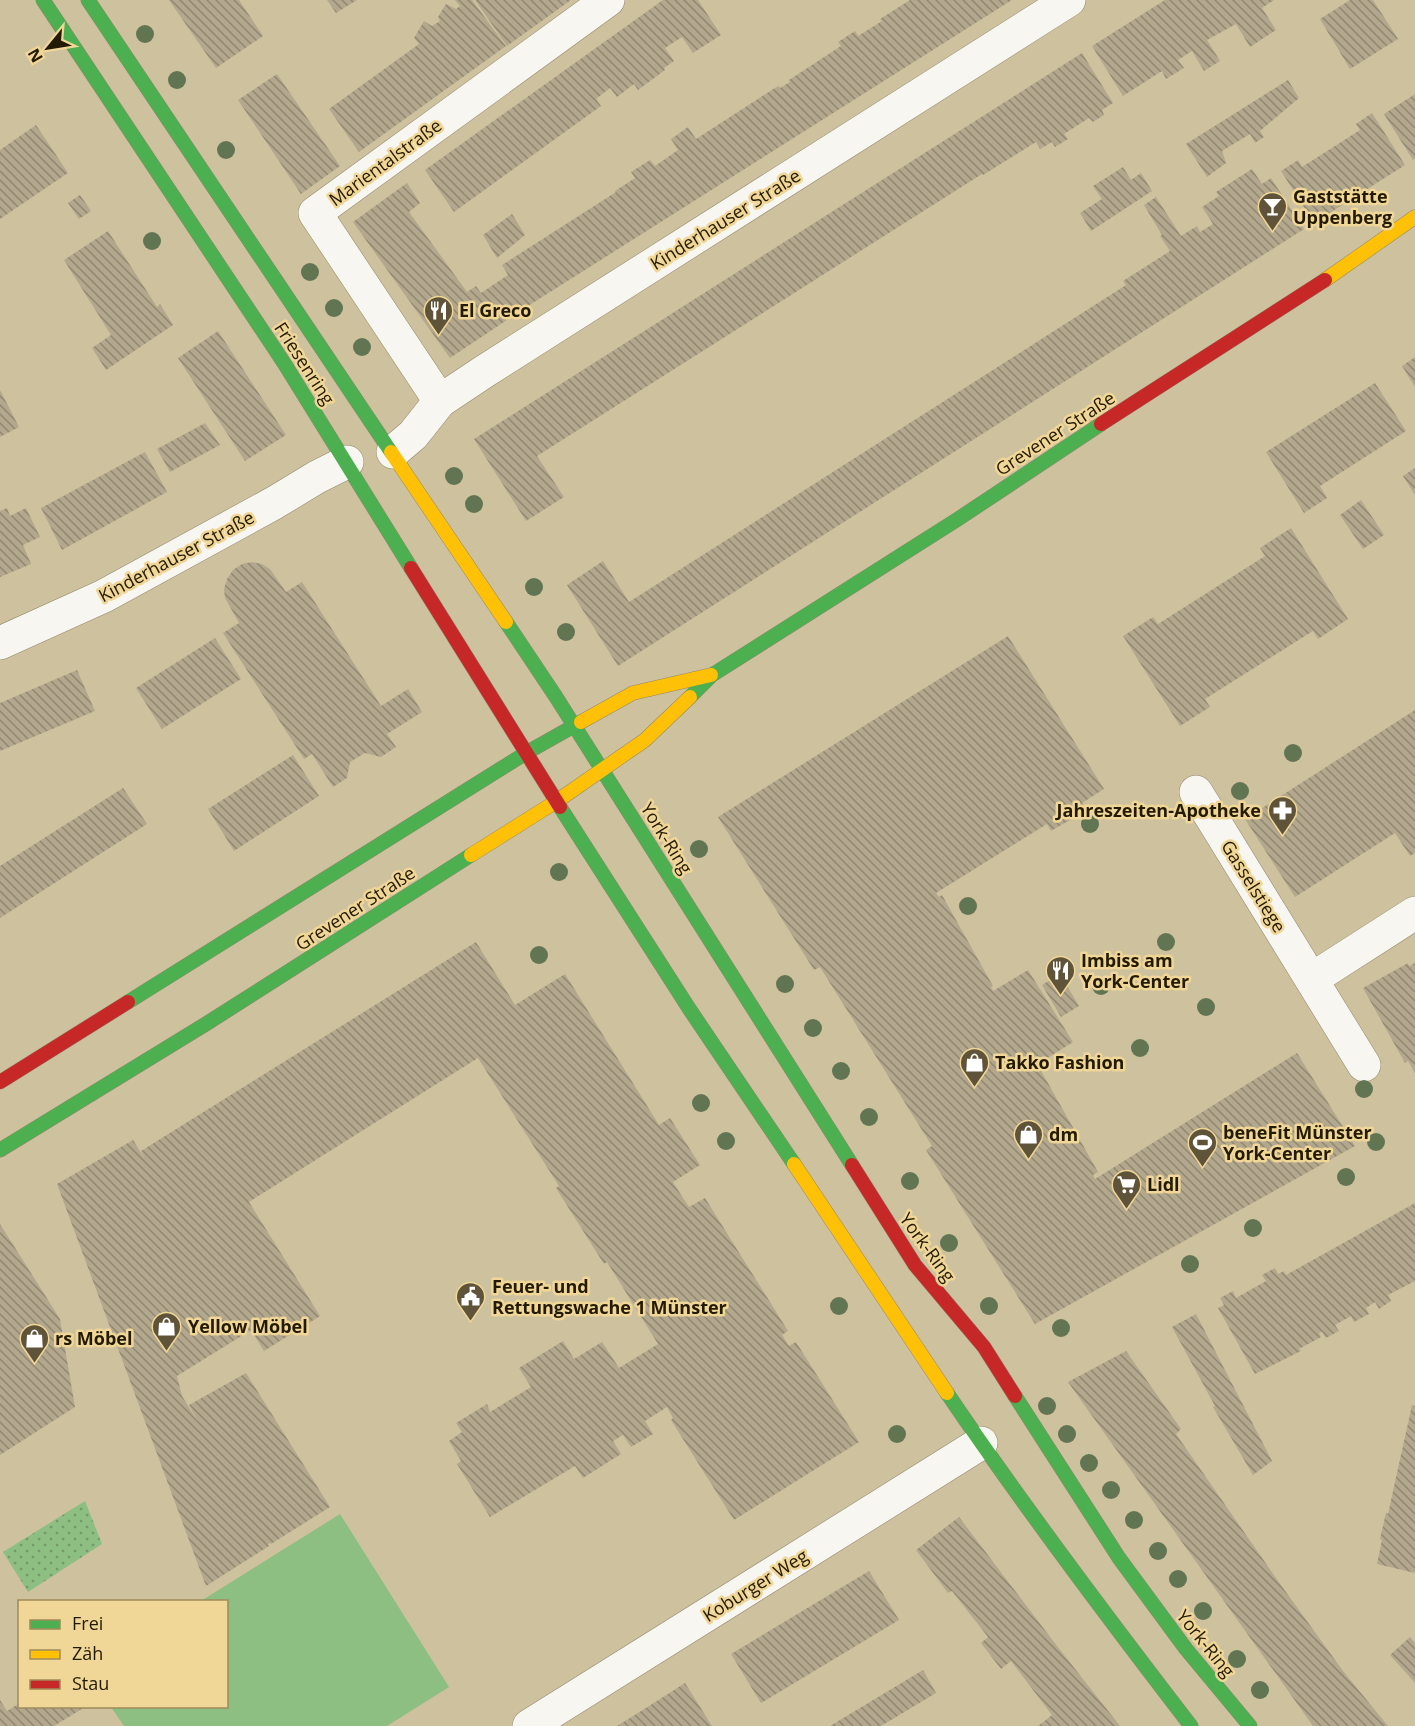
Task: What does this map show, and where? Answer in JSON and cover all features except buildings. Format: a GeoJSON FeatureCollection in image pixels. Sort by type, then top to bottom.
{"type":"FeatureCollection","features":[{"type":"Feature","properties":{"kind":"main road","name":"Friesenring"},"geometry":{"type":"LineString","coordinates":[[43,0],[284,363],[556,801]]}},
{"type":"Feature","properties":{"kind":"main road","name":"Friesenring"},"geometry":{"type":"LineString","coordinates":[[88,0],[393,452],[574,726]]}},
{"type":"Feature","properties":{"kind":"main road","name":"Grevener Straße"},"geometry":{"type":"LineString","coordinates":[[0,1149],[209,1022],[556,801],[645,740],[712,675],[958,519],[1325,280],[1415,218]]}},
{"type":"Feature","properties":{"kind":"main road","name":"Grevener Straße"},"geometry":{"type":"LineString","coordinates":[[0,1082],[526,753],[633,693],[712,675]]}},
{"type":"Feature","properties":{"kind":"main road","name":"York-Ring"},"geometry":{"type":"LineString","coordinates":[[574,726],[915,1265],[984,1347],[1119,1558],[1186,1649],[1250,1726]]}},
{"type":"Feature","properties":{"kind":"main road"},"geometry":{"type":"LineString","coordinates":[[556,801],[690,1010],[981,1443],[1102,1611],[1191,1726]]}},
{"type":"Feature","properties":{"kind":"street","name":"Marientalstraße"},"geometry":{"type":"LineString","coordinates":[[440,401],[315,213],[608,0]]}},
{"type":"Feature","properties":{"kind":"street","name":"Kinderhauser Straße"},"geometry":{"type":"LineString","coordinates":[[393,452],[413,435],[440,401],[1069,0]]}},
{"type":"Feature","properties":{"kind":"street","name":"Kinderhauser Straße"},"geometry":{"type":"LineString","coordinates":[[0,643],[104,596],[347,462]]}},
{"type":"Feature","properties":{"kind":"street","name":"Gasselstiege"},"geometry":{"type":"LineString","coordinates":[[1196,792],[1364,1065]]}},
{"type":"Feature","properties":{"kind":"street"},"geometry":{"type":"LineString","coordinates":[[1312,979],[1415,914]]}},
{"type":"Feature","properties":{"kind":"street","name":"Koburger Weg"},"geometry":{"type":"LineString","coordinates":[[529,1726],[981,1443]]}},
{"type":"Feature","properties":{"kind":"green space"},"geometry":{"type":"Polygon","coordinates":[[[85,1501],[102,1544],[28,1592],[3,1552],[85,1501]]]}},
{"type":"Feature","properties":{"kind":"green space"},"geometry":{"type":"Polygon","coordinates":[[[340,1514],[449,1687],[387,1726],[124,1726],[112,1708],[228,1708],[228,1600],[203,1600],[340,1514]]]}},
{"type":"Feature","properties":{"kind":"traffic: fast"},"geometry":{"type":"LineString","coordinates":[[43,0],[284,363],[411,568]]}},
{"type":"Feature","properties":{"kind":"traffic: fast"},"geometry":{"type":"LineString","coordinates":[[88,0],[391,452]]}},
{"type":"Feature","properties":{"kind":"traffic: fast"},"geometry":{"type":"LineString","coordinates":[[690,697],[712,675],[958,519],[1101,424]]}},
{"type":"Feature","properties":{"kind":"traffic: fast"},"geometry":{"type":"LineString","coordinates":[[506,622],[556,697],[852,1165]]}},
{"type":"Feature","properties":{"kind":"traffic: fast"},"geometry":{"type":"LineString","coordinates":[[128,1002],[526,753],[581,722]]}},
{"type":"Feature","properties":{"kind":"traffic: fast"},"geometry":{"type":"LineString","coordinates":[[560,807],[690,1010],[794,1164]]}},
{"type":"Feature","properties":{"kind":"traffic: fast"},"geometry":{"type":"LineString","coordinates":[[0,1150],[209,1022],[471,855]]}},
{"type":"Feature","properties":{"kind":"traffic: fast"},"geometry":{"type":"LineString","coordinates":[[947,1393],[1066,1561],[1191,1726]]}},
{"type":"Feature","properties":{"kind":"traffic: fast"},"geometry":{"type":"LineString","coordinates":[[1015,1396],[1119,1558],[1186,1649],[1250,1726]]}},
{"type":"Feature","properties":{"kind":"traffic: slow"},"geometry":{"type":"LineString","coordinates":[[1325,280],[1415,217]]}},
{"type":"Feature","properties":{"kind":"traffic: slow"},"geometry":{"type":"LineString","coordinates":[[391,452],[506,622]]}},
{"type":"Feature","properties":{"kind":"traffic: slow"},"geometry":{"type":"LineString","coordinates":[[581,722],[633,693],[711,675]]}},
{"type":"Feature","properties":{"kind":"traffic: slow"},"geometry":{"type":"LineString","coordinates":[[471,855],[557,801],[645,740],[690,697]]}},
{"type":"Feature","properties":{"kind":"traffic: slow"},"geometry":{"type":"LineString","coordinates":[[794,1164],[947,1393]]}},
{"type":"Feature","properties":{"kind":"traffic: jam"},"geometry":{"type":"LineString","coordinates":[[1101,424],[1325,280]]}},
{"type":"Feature","properties":{"kind":"traffic: jam"},"geometry":{"type":"LineString","coordinates":[[411,568],[560,807]]}},
{"type":"Feature","properties":{"kind":"traffic: jam"},"geometry":{"type":"LineString","coordinates":[[0,1082],[128,1002]]}},
{"type":"Feature","properties":{"kind":"traffic: jam"},"geometry":{"type":"LineString","coordinates":[[852,1165],[915,1265],[984,1347],[1015,1396]]}},
{"type":"Feature","properties":{"kind":"place","name":"Gaststätte Uppenberg"},"geometry":{"type":"Point","coordinates":[1272,232]}},
{"type":"Feature","properties":{"kind":"place","name":"El Greco"},"geometry":{"type":"Point","coordinates":[438,336]}},
{"type":"Feature","properties":{"kind":"place","name":"Jahreszeiten-Apotheke"},"geometry":{"type":"Point","coordinates":[1282,836]}},
{"type":"Feature","properties":{"kind":"place","name":"Imbiss am York-Center"},"geometry":{"type":"Point","coordinates":[1060,996]}},
{"type":"Feature","properties":{"kind":"place","name":"Takko Fashion"},"geometry":{"type":"Point","coordinates":[974,1088]}},
{"type":"Feature","properties":{"kind":"place","name":"dm"},"geometry":{"type":"Point","coordinates":[1028,1160]}},
{"type":"Feature","properties":{"kind":"place","name":"beneFit Münster York-Center"},"geometry":{"type":"Point","coordinates":[1202,1168]}},
{"type":"Feature","properties":{"kind":"place","name":"Lidl"},"geometry":{"type":"Point","coordinates":[1126,1210]}},
{"type":"Feature","properties":{"kind":"place","name":"Feuer- und Rettungswache 1 Münster"},"geometry":{"type":"Point","coordinates":[471,1322]}},
{"type":"Feature","properties":{"kind":"place","name":"Yellow Möbel"},"geometry":{"type":"Point","coordinates":[167,1352]}},
{"type":"Feature","properties":{"kind":"place","name":"rs Möbel"},"geometry":{"type":"Point","coordinates":[34,1364]}}]}
